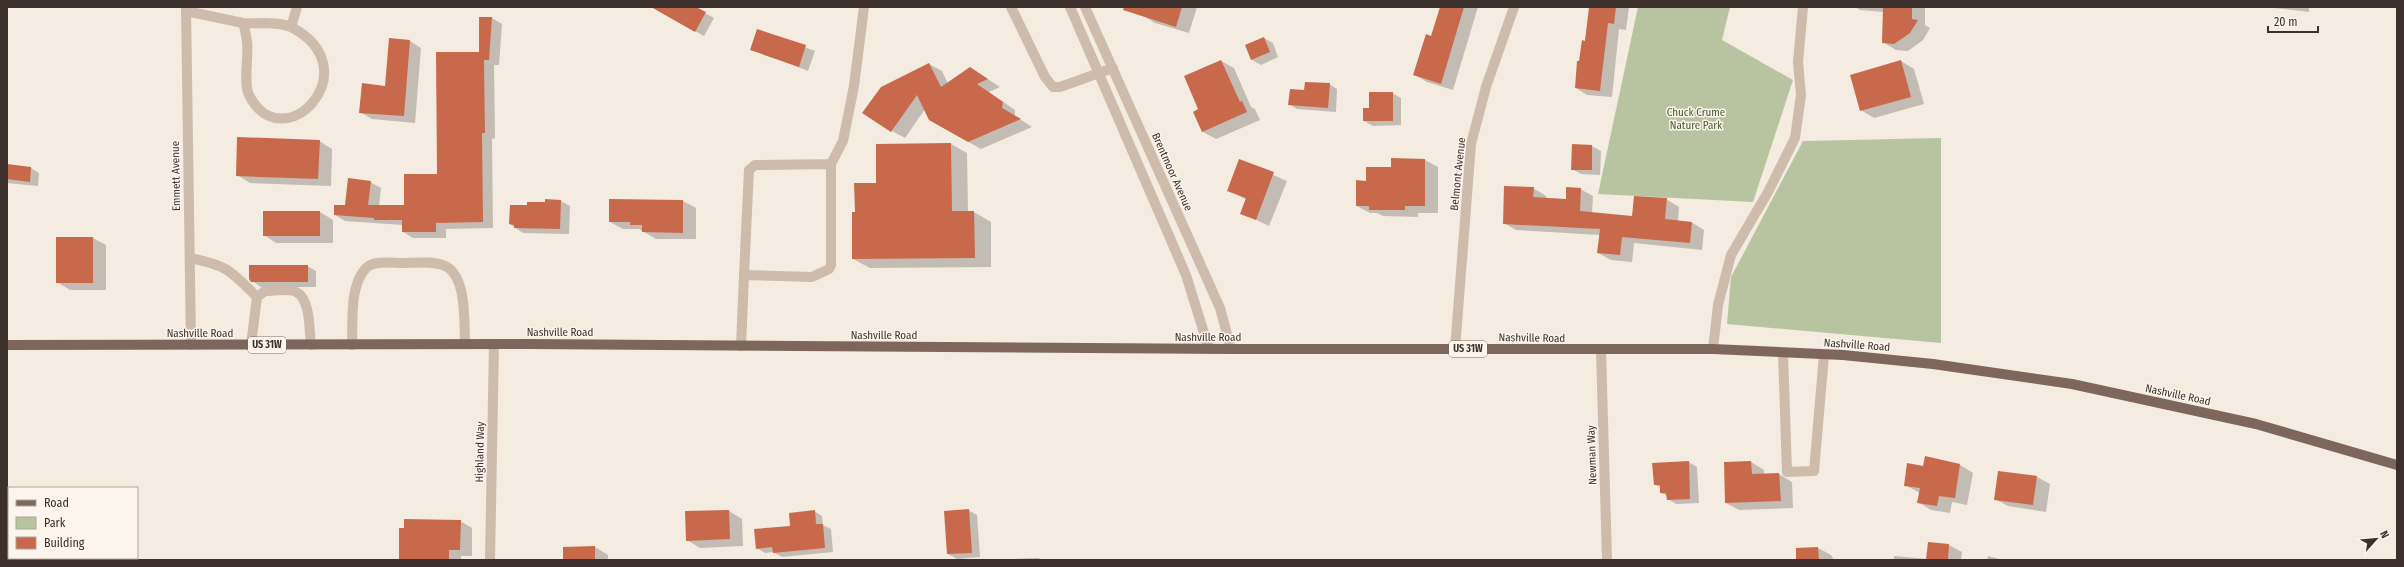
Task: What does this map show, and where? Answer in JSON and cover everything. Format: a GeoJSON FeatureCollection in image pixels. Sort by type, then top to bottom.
{"type":"FeatureCollection","features":[{"type":"Feature","properties":{"kind":"main road","name":"Nashville Road"},"geometry":{"type":"LineString","coordinates":[[7,345],[494,344],[1209,349],[1713,349],[1824,355],[1933,364],[2072,384],[2256,424],[2397,465]]}},
{"type":"Feature","properties":{"kind":"street"},"geometry":{"type":"LineString","coordinates":[[291,27],[297,7]]}},
{"type":"Feature","properties":{"kind":"street"},"geometry":{"type":"LineString","coordinates":[[744,275],[812,277],[829,269],[831,265],[831,164],[843,141],[853,93],[864,7]]}},
{"type":"Feature","properties":{"kind":"street"},"geometry":{"type":"LineString","coordinates":[[1011,7],[1045,77],[1053,87],[1060,87],[1113,68]]}},
{"type":"Feature","properties":{"kind":"street"},"geometry":{"type":"LineString","coordinates":[[1070,7],[1186,275],[1209,349]]}},
{"type":"Feature","properties":{"kind":"street","name":"Brentmoor Avenue"},"geometry":{"type":"LineString","coordinates":[[1085,7],[1220,308],[1231,349]]}},
{"type":"Feature","properties":{"kind":"street","name":"Belmont Avenue"},"geometry":{"type":"LineString","coordinates":[[1455,349],[1471,144],[1486,87],[1514,7]]}},
{"type":"Feature","properties":{"kind":"street"},"geometry":{"type":"LineString","coordinates":[[1713,349],[1718,305],[1732,255],[1768,192],[1795,138],[1801,95],[1798,62],[1803,7]]}},
{"type":"Feature","properties":{"kind":"street"},"geometry":{"type":"LineString","coordinates":[[186,9],[243,23],[281,24],[291,27],[316,45],[322,63],[323,79],[318,98],[312,106],[304,112],[286,118],[267,114],[256,105],[248,93],[247,41],[243,23]]}},
{"type":"Feature","properties":{"kind":"street","name":"Emmett Avenue"},"geometry":{"type":"LineString","coordinates":[[186,9],[191,345]]}},
{"type":"Feature","properties":{"kind":"street"},"geometry":{"type":"LineString","coordinates":[[741,346],[749,170],[755,165],[831,164]]}},
{"type":"Feature","properties":{"kind":"street"},"geometry":{"type":"LineString","coordinates":[[190,258],[211,262],[232,271],[257,297]]}},
{"type":"Feature","properties":{"kind":"street"},"geometry":{"type":"LineString","coordinates":[[352,344],[355,297],[360,277],[367,267],[379,263],[438,264],[447,267],[458,279],[462,296],[465,344]]}},
{"type":"Feature","properties":{"kind":"street"},"geometry":{"type":"LineString","coordinates":[[250,345],[257,297],[265,291],[295,291],[300,295],[306,309],[311,344]]}},
{"type":"Feature","properties":{"kind":"street","name":"Highland Way"},"geometry":{"type":"LineString","coordinates":[[490,560],[494,344]]}},
{"type":"Feature","properties":{"kind":"street","name":"Newman Way"},"geometry":{"type":"LineString","coordinates":[[1601,350],[1607,560]]}},
{"type":"Feature","properties":{"kind":"street"},"geometry":{"type":"LineString","coordinates":[[1783,353],[1787,472],[1814,471],[1824,355]]}},
{"type":"Feature","properties":{"kind":"green space","name":"Chuck Crume Nature Park"},"geometry":{"type":"Polygon","coordinates":[[[1638,7],[1730,7],[1722,40],[1793,80],[1753,202],[1598,194],[1638,7]]]}},
{"type":"Feature","properties":{"kind":"green space"},"geometry":{"type":"Polygon","coordinates":[[[1941,138],[1941,343],[1727,324],[1731,277],[1803,141],[1941,138]]]}},
{"type":"Feature","properties":{"kind":"building"},"geometry":{"type":"Polygon","coordinates":[[[651,7],[696,7],[706,12],[695,32],[651,7]]]}},
{"type":"Feature","properties":{"kind":"building"},"geometry":{"type":"Polygon","coordinates":[[[1124,7],[1182,7],[1176,27],[1123,10],[1124,7]]]}},
{"type":"Feature","properties":{"kind":"building"},"geometry":{"type":"Polygon","coordinates":[[[1440,7],[1464,7],[1441,84],[1413,75],[1426,34],[1431,36],[1440,7]]]}},
{"type":"Feature","properties":{"kind":"building"},"geometry":{"type":"Polygon","coordinates":[[[1589,7],[1616,7],[1614,24],[1608,23],[1600,91],[1575,88],[1577,61],[1579,61],[1582,40],[1585,41],[1589,7]]]}},
{"type":"Feature","properties":{"kind":"building"},"geometry":{"type":"Polygon","coordinates":[[[1883,7],[1912,7],[1912,19],[1918,20],[1910,33],[1894,44],[1882,43],[1883,7]]]}},
{"type":"Feature","properties":{"kind":"building"},"geometry":{"type":"Polygon","coordinates":[[[479,17],[492,17],[489,60],[484,60],[485,133],[482,133],[483,222],[436,223],[436,232],[402,232],[402,220],[374,220],[374,218],[334,215],[334,205],[345,205],[348,178],[371,181],[368,205],[404,205],[404,174],[437,174],[436,52],[479,52],[479,17]]]}},
{"type":"Feature","properties":{"kind":"building"},"geometry":{"type":"Polygon","coordinates":[[[757,29],[806,45],[799,67],[750,50],[757,29]]]}},
{"type":"Feature","properties":{"kind":"building"},"geometry":{"type":"Polygon","coordinates":[[[1264,37],[1270,52],[1251,60],[1245,45],[1264,37]]]}},
{"type":"Feature","properties":{"kind":"building"},"geometry":{"type":"Polygon","coordinates":[[[389,38],[410,40],[404,116],[359,113],[362,83],[385,86],[389,38]]]}},
{"type":"Feature","properties":{"kind":"building"},"geometry":{"type":"Polygon","coordinates":[[[1221,60],[1240,102],[1242,101],[1247,112],[1202,132],[1193,112],[1198,109],[1184,76],[1221,60]]]}},
{"type":"Feature","properties":{"kind":"building"},"geometry":{"type":"Polygon","coordinates":[[[1901,60],[1911,97],[1860,111],[1850,75],[1901,60]]]}},
{"type":"Feature","properties":{"kind":"building"},"geometry":{"type":"Polygon","coordinates":[[[929,63],[941,87],[970,67],[988,79],[977,84],[1003,102],[1002,108],[1021,119],[968,142],[929,120],[917,95],[891,132],[862,113],[881,87],[929,63]]]}},
{"type":"Feature","properties":{"kind":"building"},"geometry":{"type":"Polygon","coordinates":[[[1305,82],[1330,83],[1328,108],[1288,105],[1290,89],[1304,90],[1305,82]]]}},
{"type":"Feature","properties":{"kind":"building"},"geometry":{"type":"Polygon","coordinates":[[[1369,92],[1393,92],[1393,121],[1363,121],[1363,108],[1369,108],[1369,92]]]}},
{"type":"Feature","properties":{"kind":"building"},"geometry":{"type":"Polygon","coordinates":[[[237,137],[320,140],[318,179],[236,176],[237,137]]]}},
{"type":"Feature","properties":{"kind":"building"},"geometry":{"type":"Polygon","coordinates":[[[951,143],[952,211],[974,211],[975,258],[852,259],[852,212],[855,212],[854,183],[876,183],[876,144],[951,143]]]}},
{"type":"Feature","properties":{"kind":"building"},"geometry":{"type":"Polygon","coordinates":[[[1572,144],[1592,145],[1592,170],[1571,170],[1572,144]]]}},
{"type":"Feature","properties":{"kind":"building"},"geometry":{"type":"Polygon","coordinates":[[[1391,158],[1425,159],[1425,206],[1405,206],[1405,210],[1369,210],[1369,206],[1356,206],[1356,180],[1366,181],[1366,167],[1391,167],[1391,158]]]}},
{"type":"Feature","properties":{"kind":"building"},"geometry":{"type":"Polygon","coordinates":[[[1239,159],[1274,172],[1256,220],[1240,214],[1246,198],[1227,191],[1239,159]]]}},
{"type":"Feature","properties":{"kind":"building"},"geometry":{"type":"Polygon","coordinates":[[[7,164],[31,167],[30,182],[7,179],[7,164]]]}},
{"type":"Feature","properties":{"kind":"building"},"geometry":{"type":"Polygon","coordinates":[[[1504,186],[1534,187],[1533,197],[1566,199],[1566,187],[1581,188],[1580,211],[1632,216],[1634,196],[1667,198],[1665,219],[1692,222],[1690,243],[1622,237],[1620,255],[1597,253],[1600,229],[1503,224],[1504,186]]]}},
{"type":"Feature","properties":{"kind":"building"},"geometry":{"type":"Polygon","coordinates":[[[545,199],[561,200],[560,229],[514,228],[514,225],[509,224],[510,205],[527,205],[527,202],[545,202],[545,199]]]}},
{"type":"Feature","properties":{"kind":"building"},"geometry":{"type":"Polygon","coordinates":[[[609,199],[683,200],[683,233],[642,232],[642,225],[630,225],[630,222],[609,222],[609,199]]]}},
{"type":"Feature","properties":{"kind":"building"},"geometry":{"type":"Polygon","coordinates":[[[263,211],[320,211],[320,236],[263,236],[263,211]]]}},
{"type":"Feature","properties":{"kind":"building"},"geometry":{"type":"Polygon","coordinates":[[[56,237],[93,237],[93,283],[56,283],[56,237]]]}},
{"type":"Feature","properties":{"kind":"building"},"geometry":{"type":"Polygon","coordinates":[[[249,265],[308,265],[308,282],[251,282],[249,279],[249,265]]]}},
{"type":"Feature","properties":{"kind":"building"},"geometry":{"type":"Polygon","coordinates":[[[1925,456],[1960,464],[1955,498],[1939,496],[1937,506],[1917,503],[1920,488],[1904,486],[1907,463],[1923,466],[1925,456]]]}},
{"type":"Feature","properties":{"kind":"building"},"geometry":{"type":"Polygon","coordinates":[[[1689,461],[1690,499],[1667,500],[1666,493],[1660,493],[1660,485],[1654,485],[1652,463],[1689,461]]]}},
{"type":"Feature","properties":{"kind":"building"},"geometry":{"type":"Polygon","coordinates":[[[1751,461],[1752,474],[1779,473],[1781,501],[1725,503],[1724,462],[1751,461]]]}},
{"type":"Feature","properties":{"kind":"building"},"geometry":{"type":"Polygon","coordinates":[[[1998,471],[2037,476],[2033,505],[1994,500],[1998,471]]]}},
{"type":"Feature","properties":{"kind":"building"},"geometry":{"type":"Polygon","coordinates":[[[969,509],[972,553],[947,554],[944,511],[969,509]]]}},
{"type":"Feature","properties":{"kind":"building"},"geometry":{"type":"Polygon","coordinates":[[[729,510],[730,539],[686,541],[685,511],[729,510]]]}},
{"type":"Feature","properties":{"kind":"building"},"geometry":{"type":"Polygon","coordinates":[[[815,510],[816,524],[823,524],[825,548],[773,553],[772,547],[756,549],[754,529],[790,526],[789,513],[815,510]]]}},
{"type":"Feature","properties":{"kind":"building"},"geometry":{"type":"Polygon","coordinates":[[[404,519],[461,520],[460,550],[449,550],[449,560],[399,559],[399,528],[404,528],[404,519]]]}},
{"type":"Feature","properties":{"kind":"building"},"geometry":{"type":"Polygon","coordinates":[[[1928,542],[1949,544],[1948,560],[1926,560],[1928,542]]]}},
{"type":"Feature","properties":{"kind":"building"},"geometry":{"type":"Polygon","coordinates":[[[595,546],[595,560],[563,560],[563,547],[595,546]]]}},
{"type":"Feature","properties":{"kind":"building"},"geometry":{"type":"Polygon","coordinates":[[[1818,547],[1819,560],[1796,560],[1796,548],[1818,547]]]}}]}
